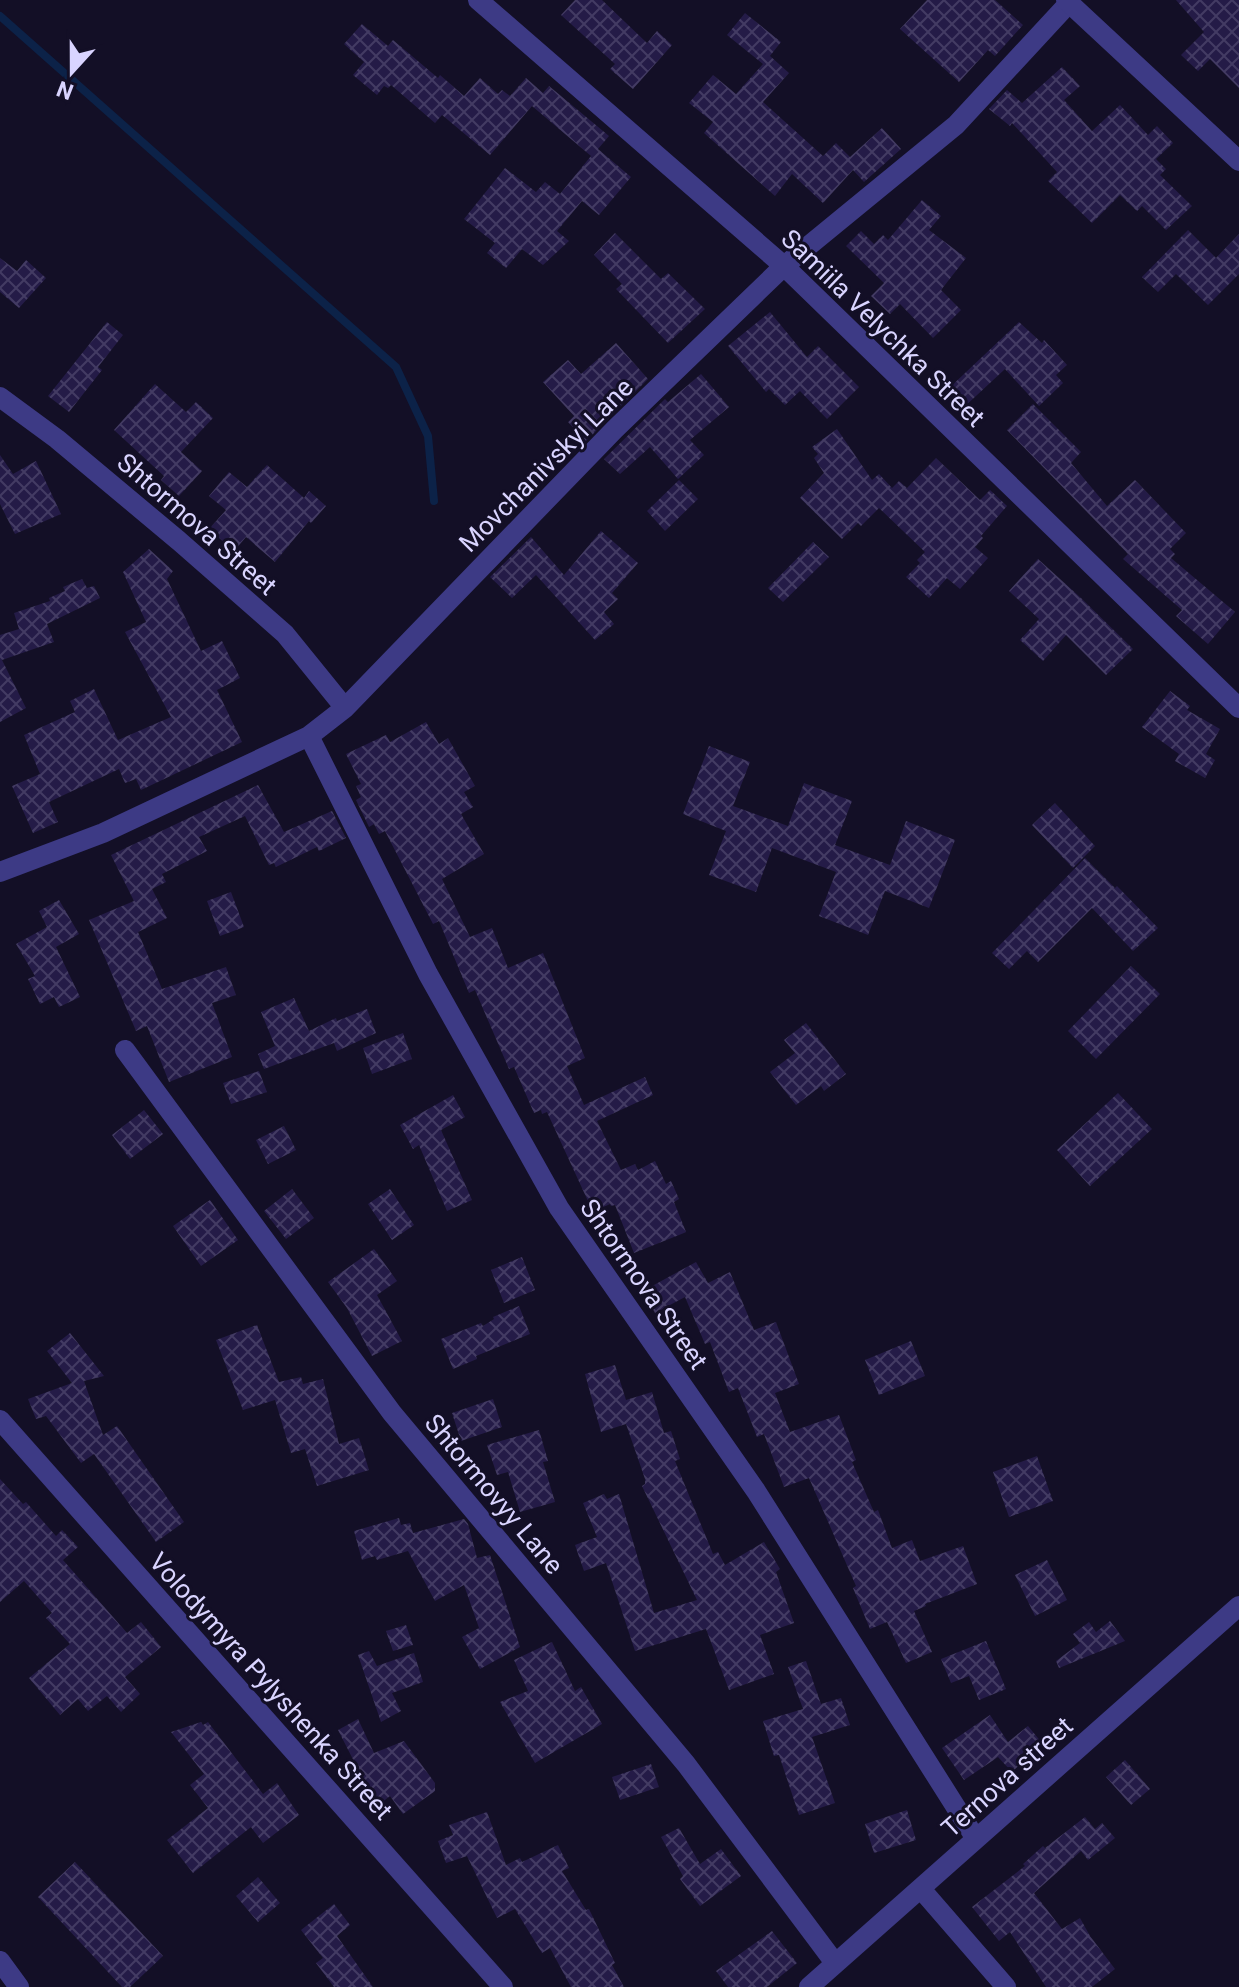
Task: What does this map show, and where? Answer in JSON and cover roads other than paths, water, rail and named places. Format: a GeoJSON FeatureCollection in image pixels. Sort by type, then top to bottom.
{"type":"FeatureCollection","features":[{"type":"Feature","properties":{"kind":"street","name":"Samiila Velychka Street"},"geometry":{"type":"LineString","coordinates":[[478,0],[784,266],[1239,708]]}},
{"type":"Feature","properties":{"kind":"street","name":"Movchanivskyi Lane"},"geometry":{"type":"LineString","coordinates":[[0,872],[103,833],[309,736],[345,708],[615,429],[784,266],[956,125],[1068,2]]}},
{"type":"Feature","properties":{"kind":"street"},"geometry":{"type":"LineString","coordinates":[[1068,2],[1239,161]]}},
{"type":"Feature","properties":{"kind":"street","name":"Shtormova Street"},"geometry":{"type":"LineString","coordinates":[[0,397],[57,439],[285,634],[345,708]]}},
{"type":"Feature","properties":{"kind":"street","name":"Shtormova Street"},"geometry":{"type":"LineString","coordinates":[[309,736],[428,974],[559,1208],[756,1491],[976,1839]]}},
{"type":"Feature","properties":{"kind":"street","name":"Shtormovyy Lane"},"geometry":{"type":"LineString","coordinates":[[125,1050],[392,1413],[686,1764],[835,1963]]}},
{"type":"Feature","properties":{"kind":"street","name":"Volodymyra Pylyshenka Street"},"geometry":{"type":"LineString","coordinates":[[0,1420],[503,1987]]}},
{"type":"Feature","properties":{"kind":"street","name":"Ternova street"},"geometry":{"type":"LineString","coordinates":[[809,1987],[1239,1606]]}},
{"type":"Feature","properties":{"kind":"street"},"geometry":{"type":"LineString","coordinates":[[921,1889],[1006,1987]]}},
{"type":"Feature","properties":{"kind":"street"},"geometry":{"type":"LineString","coordinates":[[0,1961],[19,1987]]}},
{"type":"Feature","properties":{"kind":"waterway"},"geometry":{"type":"LineString","coordinates":[[0,16],[396,367],[428,436],[434,501]]}}]}
